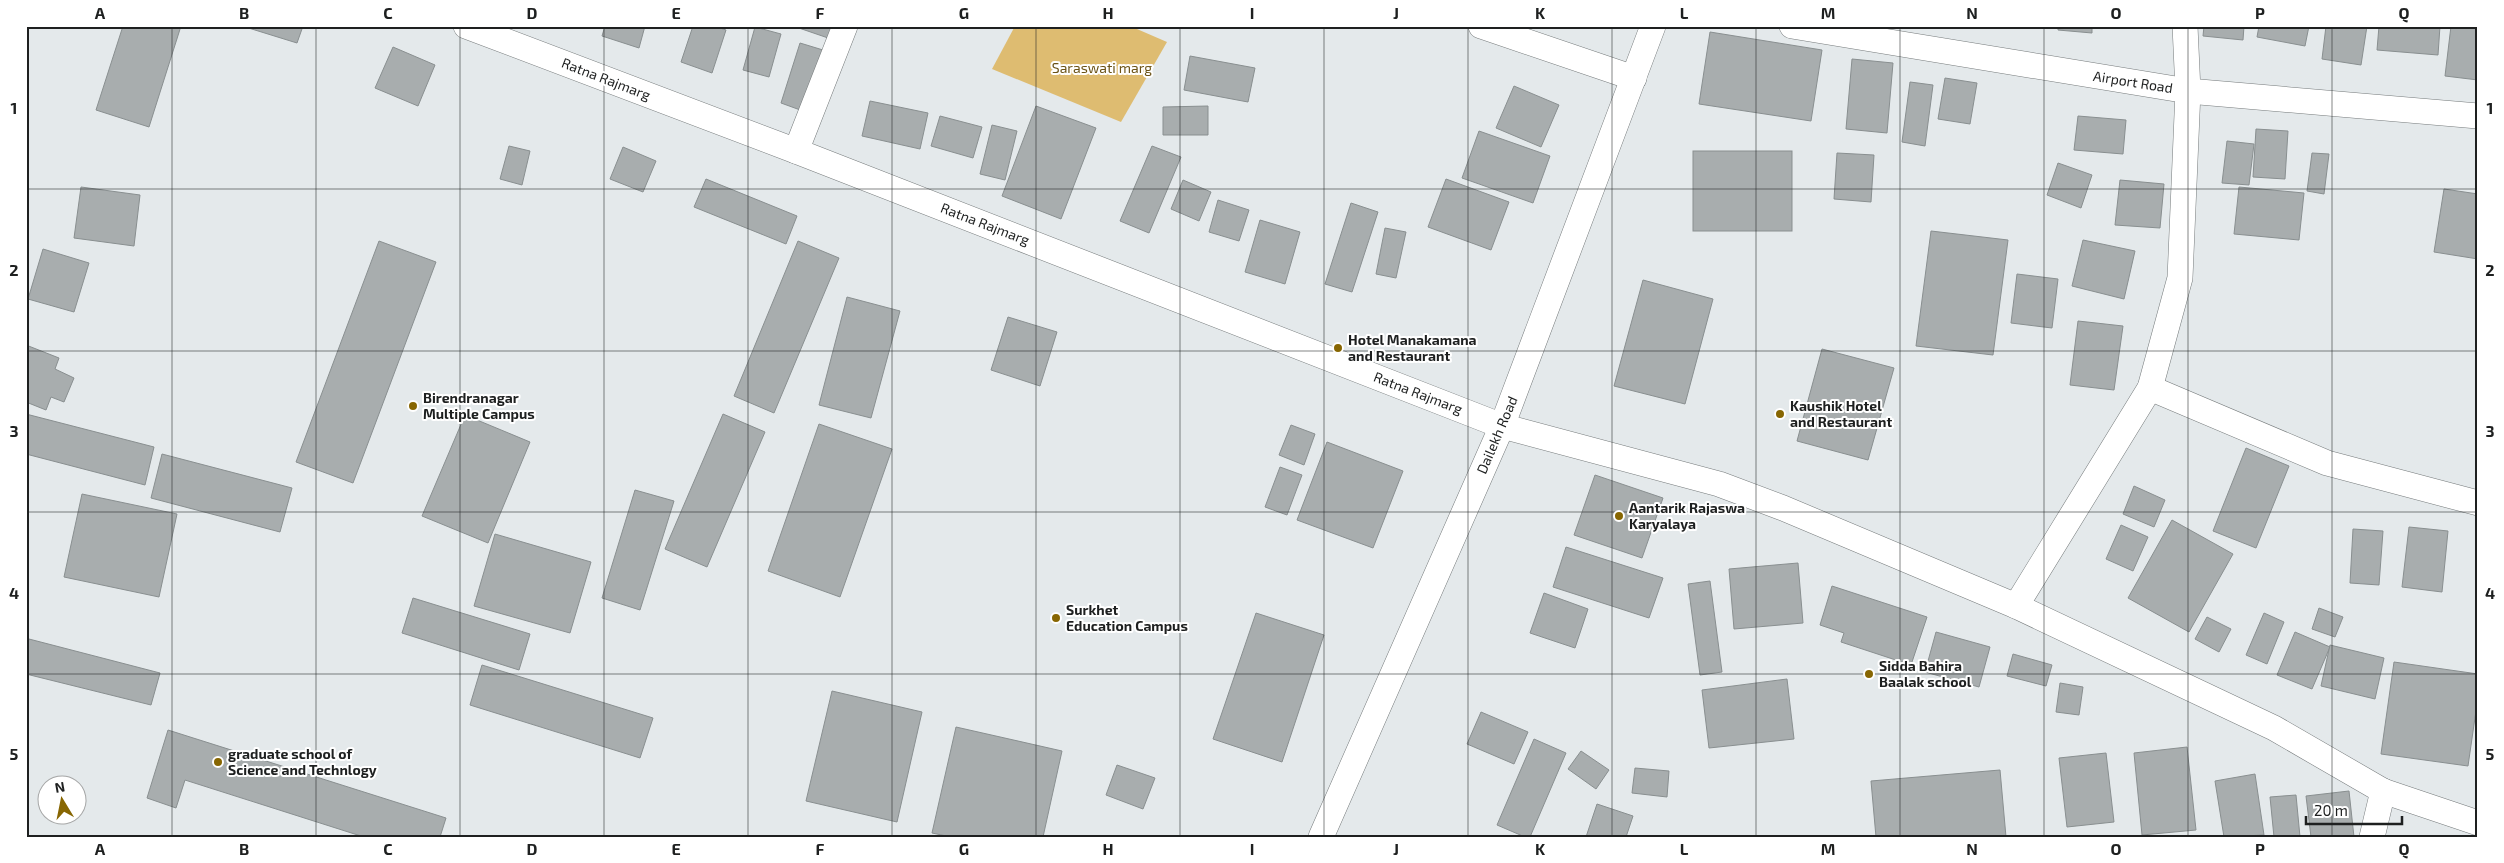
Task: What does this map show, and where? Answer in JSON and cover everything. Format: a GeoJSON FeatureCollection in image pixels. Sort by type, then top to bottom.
{"type":"FeatureCollection","features":[{"type":"Feature","properties":{"kind":"street","name":"Ratna Rajmarg"},"geometry":{"type":"LineString","coordinates":[[466,26],[796,151],[1502,426],[1719,484],[1783,508],[2016,606],[2274,728],[2383,791],[2478,824]]}},
{"type":"Feature","properties":{"kind":"street"},"geometry":{"type":"LineString","coordinates":[[796,151],[845,26]]}},
{"type":"Feature","properties":{"kind":"street"},"geometry":{"type":"LineString","coordinates":[[1481,26],[1634,78]]}},
{"type":"Feature","properties":{"kind":"street","name":"Dailekh Road"},"geometry":{"type":"LineString","coordinates":[[1321,837],[1502,426],[1653,26]]}},
{"type":"Feature","properties":{"kind":"street","name":"Airport Road"},"geometry":{"type":"LineString","coordinates":[[1792,26],[2188,91],[2478,116]]}},
{"type":"Feature","properties":{"kind":"street"},"geometry":{"type":"LineString","coordinates":[[2016,606],[2150,388],[2180,278],[2188,91],[2185,26]]}},
{"type":"Feature","properties":{"kind":"street"},"geometry":{"type":"LineString","coordinates":[[2150,388],[2326,463],[2478,503]]}},
{"type":"Feature","properties":{"kind":"street"},"geometry":{"type":"LineString","coordinates":[[2372,837],[2383,791]]}},
{"type":"Feature","properties":{"kind":"green space","name":"Saraswati marg"},"geometry":{"type":"Polygon","coordinates":[[[1015,26],[1130,26],[1167,42],[1121,122],[992,69],[1015,26]]]}},
{"type":"Feature","properties":{"kind":"building"},"geometry":{"type":"Polygon","coordinates":[[[123,26],[181,26],[149,127],[96,110],[123,26]]]}},
{"type":"Feature","properties":{"kind":"building"},"geometry":{"type":"Polygon","coordinates":[[[242,26],[303,26],[297,43],[242,26]]]}},
{"type":"Feature","properties":{"kind":"building"},"geometry":{"type":"Polygon","coordinates":[[[605,26],[645,26],[639,48],[602,36],[605,26]]]}},
{"type":"Feature","properties":{"kind":"building"},"geometry":{"type":"Polygon","coordinates":[[[693,26],[714,26],[726,30],[712,73],[681,62],[693,26]]]}},
{"type":"Feature","properties":{"kind":"building"},"geometry":{"type":"Polygon","coordinates":[[[793,26],[838,26],[834,40],[793,26]]]}},
{"type":"Feature","properties":{"kind":"building"},"geometry":{"type":"Polygon","coordinates":[[[2058,26],[2092,26],[2092,33],[2058,30],[2058,26]]]}},
{"type":"Feature","properties":{"kind":"building"},"geometry":{"type":"Polygon","coordinates":[[[2204,26],[2244,26],[2243,40],[2203,36],[2204,26]]]}},
{"type":"Feature","properties":{"kind":"building"},"geometry":{"type":"Polygon","coordinates":[[[2259,26],[2309,26],[2305,46],[2257,37],[2259,26]]]}},
{"type":"Feature","properties":{"kind":"building"},"geometry":{"type":"Polygon","coordinates":[[[2326,26],[2367,26],[2361,65],[2322,59],[2326,26]]]}},
{"type":"Feature","properties":{"kind":"building"},"geometry":{"type":"Polygon","coordinates":[[[2379,26],[2440,26],[2438,55],[2377,50],[2379,26]]]}},
{"type":"Feature","properties":{"kind":"building"},"geometry":{"type":"Polygon","coordinates":[[[2451,26],[2478,26],[2478,80],[2445,76],[2451,26]]]}},
{"type":"Feature","properties":{"kind":"building"},"geometry":{"type":"Polygon","coordinates":[[[755,27],[781,34],[769,77],[743,70],[755,27]]]}},
{"type":"Feature","properties":{"kind":"building"},"geometry":{"type":"Polygon","coordinates":[[[1710,32],[1822,50],[1811,121],[1699,104],[1710,32]]]}},
{"type":"Feature","properties":{"kind":"building"},"geometry":{"type":"Polygon","coordinates":[[[800,43],[823,50],[803,111],[781,103],[800,43]]]}},
{"type":"Feature","properties":{"kind":"building"},"geometry":{"type":"Polygon","coordinates":[[[393,47],[435,65],[418,106],[375,88],[393,47]]]}},
{"type":"Feature","properties":{"kind":"building"},"geometry":{"type":"Polygon","coordinates":[[[1190,56],[1255,68],[1248,102],[1184,90],[1190,56]]]}},
{"type":"Feature","properties":{"kind":"building"},"geometry":{"type":"Polygon","coordinates":[[[1852,59],[1893,63],[1887,133],[1846,129],[1852,59]]]}},
{"type":"Feature","properties":{"kind":"building"},"geometry":{"type":"Polygon","coordinates":[[[1945,78],[1977,83],[1970,124],[1938,119],[1945,78]]]}},
{"type":"Feature","properties":{"kind":"building"},"geometry":{"type":"Polygon","coordinates":[[[1910,82],[1933,85],[1925,146],[1902,142],[1910,82]]]}},
{"type":"Feature","properties":{"kind":"building"},"geometry":{"type":"Polygon","coordinates":[[[1514,86],[1559,105],[1541,147],[1496,128],[1514,86]]]}},
{"type":"Feature","properties":{"kind":"building"},"geometry":{"type":"Polygon","coordinates":[[[870,101],[928,113],[920,149],[862,136],[870,101]]]}},
{"type":"Feature","properties":{"kind":"building"},"geometry":{"type":"Polygon","coordinates":[[[1036,106],[1096,128],[1061,219],[1002,196],[1036,106]]]}},
{"type":"Feature","properties":{"kind":"building"},"geometry":{"type":"Polygon","coordinates":[[[1208,106],[1208,135],[1163,135],[1163,107],[1208,106]]]}},
{"type":"Feature","properties":{"kind":"building"},"geometry":{"type":"Polygon","coordinates":[[[940,116],[982,127],[973,158],[931,146],[940,116]]]}},
{"type":"Feature","properties":{"kind":"building"},"geometry":{"type":"Polygon","coordinates":[[[2078,116],[2126,120],[2123,154],[2074,150],[2078,116]]]}},
{"type":"Feature","properties":{"kind":"building"},"geometry":{"type":"Polygon","coordinates":[[[992,125],[1017,131],[1005,180],[980,174],[992,125]]]}},
{"type":"Feature","properties":{"kind":"building"},"geometry":{"type":"Polygon","coordinates":[[[2256,129],[2288,131],[2285,179],[2253,177],[2256,129]]]}},
{"type":"Feature","properties":{"kind":"building"},"geometry":{"type":"Polygon","coordinates":[[[1479,131],[1550,156],[1533,203],[1462,178],[1479,131]]]}},
{"type":"Feature","properties":{"kind":"building"},"geometry":{"type":"Polygon","coordinates":[[[2227,141],[2254,144],[2249,185],[2222,183],[2227,141]]]}},
{"type":"Feature","properties":{"kind":"building"},"geometry":{"type":"Polygon","coordinates":[[[509,146],[530,151],[522,185],[500,179],[509,146]]]}},
{"type":"Feature","properties":{"kind":"building"},"geometry":{"type":"Polygon","coordinates":[[[1152,146],[1181,157],[1149,233],[1120,221],[1152,146]]]}},
{"type":"Feature","properties":{"kind":"building"},"geometry":{"type":"Polygon","coordinates":[[[623,147],[656,161],[643,192],[610,179],[623,147]]]}},
{"type":"Feature","properties":{"kind":"building"},"geometry":{"type":"Polygon","coordinates":[[[1693,151],[1792,151],[1792,231],[1693,231],[1693,151]]]}},
{"type":"Feature","properties":{"kind":"building"},"geometry":{"type":"Polygon","coordinates":[[[1837,153],[1874,155],[1871,202],[1834,199],[1837,153]]]}},
{"type":"Feature","properties":{"kind":"building"},"geometry":{"type":"Polygon","coordinates":[[[2312,153],[2329,154],[2324,194],[2307,191],[2312,153]]]}},
{"type":"Feature","properties":{"kind":"building"},"geometry":{"type":"Polygon","coordinates":[[[2058,163],[2092,175],[2081,208],[2047,195],[2058,163]]]}},
{"type":"Feature","properties":{"kind":"building"},"geometry":{"type":"Polygon","coordinates":[[[706,179],[797,216],[786,244],[694,207],[706,179]]]}},
{"type":"Feature","properties":{"kind":"building"},"geometry":{"type":"Polygon","coordinates":[[[1446,179],[1509,202],[1491,250],[1428,227],[1446,179]]]}},
{"type":"Feature","properties":{"kind":"building"},"geometry":{"type":"Polygon","coordinates":[[[1183,180],[1211,192],[1199,221],[1171,209],[1183,180]]]}},
{"type":"Feature","properties":{"kind":"building"},"geometry":{"type":"Polygon","coordinates":[[[2120,180],[2164,184],[2160,228],[2115,225],[2120,180]]]}},
{"type":"Feature","properties":{"kind":"building"},"geometry":{"type":"Polygon","coordinates":[[[81,187],[140,195],[134,246],[74,238],[81,187]]]}},
{"type":"Feature","properties":{"kind":"building"},"geometry":{"type":"Polygon","coordinates":[[[2239,187],[2304,193],[2299,240],[2234,234],[2239,187]]]}},
{"type":"Feature","properties":{"kind":"building"},"geometry":{"type":"Polygon","coordinates":[[[2444,189],[2478,194],[2478,259],[2434,252],[2444,189]]]}},
{"type":"Feature","properties":{"kind":"building"},"geometry":{"type":"Polygon","coordinates":[[[1218,200],[1249,210],[1239,241],[1209,232],[1218,200]]]}},
{"type":"Feature","properties":{"kind":"building"},"geometry":{"type":"Polygon","coordinates":[[[1351,203],[1378,212],[1352,292],[1325,284],[1351,203]]]}},
{"type":"Feature","properties":{"kind":"building"},"geometry":{"type":"Polygon","coordinates":[[[1260,220],[1300,232],[1285,284],[1245,272],[1260,220]]]}},
{"type":"Feature","properties":{"kind":"building"},"geometry":{"type":"Polygon","coordinates":[[[1385,228],[1406,232],[1396,278],[1376,274],[1385,228]]]}},
{"type":"Feature","properties":{"kind":"building"},"geometry":{"type":"Polygon","coordinates":[[[1931,231],[2008,240],[1993,355],[1916,346],[1931,231]]]}},
{"type":"Feature","properties":{"kind":"building"},"geometry":{"type":"Polygon","coordinates":[[[2083,240],[2135,251],[2124,299],[2072,286],[2083,240]]]}},
{"type":"Feature","properties":{"kind":"building"},"geometry":{"type":"Polygon","coordinates":[[[379,241],[436,262],[353,483],[296,462],[379,241]]]}},
{"type":"Feature","properties":{"kind":"building"},"geometry":{"type":"Polygon","coordinates":[[[798,241],[839,258],[774,413],[734,396],[798,241]]]}},
{"type":"Feature","properties":{"kind":"building"},"geometry":{"type":"Polygon","coordinates":[[[43,249],[89,263],[74,312],[28,299],[43,249]]]}},
{"type":"Feature","properties":{"kind":"building"},"geometry":{"type":"Polygon","coordinates":[[[2017,274],[2058,279],[2052,328],[2011,323],[2017,274]]]}},
{"type":"Feature","properties":{"kind":"building"},"geometry":{"type":"Polygon","coordinates":[[[1643,280],[1713,299],[1685,404],[1614,386],[1643,280]]]}},
{"type":"Feature","properties":{"kind":"building"},"geometry":{"type":"Polygon","coordinates":[[[847,297],[900,311],[871,418],[819,405],[847,297]]]}},
{"type":"Feature","properties":{"kind":"building"},"geometry":{"type":"Polygon","coordinates":[[[1008,317],[1057,332],[1040,386],[991,370],[1008,317]]]}},
{"type":"Feature","properties":{"kind":"building"},"geometry":{"type":"Polygon","coordinates":[[[2078,321],[2123,326],[2114,390],[2070,385],[2078,321]]]}},
{"type":"Feature","properties":{"kind":"building"},"geometry":{"type":"Polygon","coordinates":[[[26,345],[59,358],[55,369],[74,378],[64,402],[51,397],[46,410],[26,402],[26,345]]]}},
{"type":"Feature","properties":{"kind":"building"},"geometry":{"type":"Polygon","coordinates":[[[1822,349],[1894,368],[1868,460],[1797,441],[1822,349]]]}},
{"type":"Feature","properties":{"kind":"building"},"geometry":{"type":"Polygon","coordinates":[[[26,414],[154,447],[145,485],[26,454],[26,414]]]}},
{"type":"Feature","properties":{"kind":"building"},"geometry":{"type":"Polygon","coordinates":[[[723,414],[765,432],[707,567],[665,549],[723,414]]]}},
{"type":"Feature","properties":{"kind":"building"},"geometry":{"type":"Polygon","coordinates":[[[465,415],[530,442],[488,543],[422,516],[465,415]]]}},
{"type":"Feature","properties":{"kind":"building"},"geometry":{"type":"Polygon","coordinates":[[[819,424],[892,449],[840,597],[768,571],[819,424]]]}},
{"type":"Feature","properties":{"kind":"building"},"geometry":{"type":"Polygon","coordinates":[[[1291,425],[1315,434],[1304,465],[1279,455],[1291,425]]]}},
{"type":"Feature","properties":{"kind":"building"},"geometry":{"type":"Polygon","coordinates":[[[1327,442],[1403,471],[1373,548],[1297,520],[1327,442]]]}},
{"type":"Feature","properties":{"kind":"building"},"geometry":{"type":"Polygon","coordinates":[[[2246,448],[2289,466],[2256,548],[2213,531],[2246,448]]]}},
{"type":"Feature","properties":{"kind":"building"},"geometry":{"type":"Polygon","coordinates":[[[162,454],[292,488],[280,532],[151,498],[162,454]]]}},
{"type":"Feature","properties":{"kind":"building"},"geometry":{"type":"Polygon","coordinates":[[[1280,467],[1302,475],[1287,515],[1265,507],[1280,467]]]}},
{"type":"Feature","properties":{"kind":"building","name":"Aantarik Rajaswa Karyalaya"},"geometry":{"type":"Polygon","coordinates":[[[1595,475],[1663,498],[1642,558],[1574,535],[1595,475]]]}},
{"type":"Feature","properties":{"kind":"building"},"geometry":{"type":"Polygon","coordinates":[[[2134,486],[2165,500],[2154,527],[2123,514],[2134,486]]]}},
{"type":"Feature","properties":{"kind":"building"},"geometry":{"type":"Polygon","coordinates":[[[635,490],[674,501],[640,610],[602,598],[635,490]]]}},
{"type":"Feature","properties":{"kind":"building"},"geometry":{"type":"Polygon","coordinates":[[[82,494],[177,514],[159,597],[64,577],[82,494]]]}},
{"type":"Feature","properties":{"kind":"building"},"geometry":{"type":"Polygon","coordinates":[[[2172,520],[2233,554],[2189,632],[2128,598],[2172,520]]]}},
{"type":"Feature","properties":{"kind":"building"},"geometry":{"type":"Polygon","coordinates":[[[2121,525],[2148,537],[2133,571],[2106,559],[2121,525]]]}},
{"type":"Feature","properties":{"kind":"building"},"geometry":{"type":"Polygon","coordinates":[[[2409,527],[2448,531],[2442,592],[2402,587],[2409,527]]]}},
{"type":"Feature","properties":{"kind":"building"},"geometry":{"type":"Polygon","coordinates":[[[2353,529],[2383,531],[2379,585],[2350,583],[2353,529]]]}},
{"type":"Feature","properties":{"kind":"building"},"geometry":{"type":"Polygon","coordinates":[[[495,534],[591,562],[570,633],[474,606],[495,534]]]}},
{"type":"Feature","properties":{"kind":"building"},"geometry":{"type":"Polygon","coordinates":[[[1566,547],[1663,578],[1649,618],[1553,587],[1566,547]]]}},
{"type":"Feature","properties":{"kind":"building"},"geometry":{"type":"Polygon","coordinates":[[[1798,563],[1803,623],[1734,629],[1729,569],[1798,563]]]}},
{"type":"Feature","properties":{"kind":"building"},"geometry":{"type":"Polygon","coordinates":[[[1710,581],[1722,672],[1700,675],[1688,584],[1710,581]]]}},
{"type":"Feature","properties":{"kind":"building"},"geometry":{"type":"Polygon","coordinates":[[[1832,586],[1927,617],[1911,665],[1841,642],[1844,633],[1820,625],[1832,586]]]}},
{"type":"Feature","properties":{"kind":"building"},"geometry":{"type":"Polygon","coordinates":[[[1544,593],[1588,609],[1575,648],[1530,633],[1544,593]]]}},
{"type":"Feature","properties":{"kind":"building"},"geometry":{"type":"Polygon","coordinates":[[[413,598],[530,634],[519,670],[402,633],[413,598]]]}},
{"type":"Feature","properties":{"kind":"building"},"geometry":{"type":"Polygon","coordinates":[[[2319,608],[2343,617],[2335,637],[2312,629],[2319,608]]]}},
{"type":"Feature","properties":{"kind":"building"},"geometry":{"type":"Polygon","coordinates":[[[1256,613],[1324,635],[1282,762],[1213,739],[1256,613]]]}},
{"type":"Feature","properties":{"kind":"building"},"geometry":{"type":"Polygon","coordinates":[[[2264,613],[2284,622],[2267,664],[2246,655],[2264,613]]]}},
{"type":"Feature","properties":{"kind":"building"},"geometry":{"type":"Polygon","coordinates":[[[2207,617],[2231,629],[2219,652],[2195,639],[2207,617]]]}},
{"type":"Feature","properties":{"kind":"building"},"geometry":{"type":"Polygon","coordinates":[[[1936,632],[1990,647],[1979,687],[1925,672],[1936,632]]]}},
{"type":"Feature","properties":{"kind":"building"},"geometry":{"type":"Polygon","coordinates":[[[2295,632],[2330,647],[2312,689],[2277,675],[2295,632]]]}},
{"type":"Feature","properties":{"kind":"building"},"geometry":{"type":"Polygon","coordinates":[[[29,639],[160,673],[151,705],[26,674],[26,651],[29,639]]]}},
{"type":"Feature","properties":{"kind":"building"},"geometry":{"type":"Polygon","coordinates":[[[2330,645],[2384,658],[2375,699],[2321,686],[2330,645]]]}},
{"type":"Feature","properties":{"kind":"building"},"geometry":{"type":"Polygon","coordinates":[[[2013,654],[2052,665],[2046,686],[2007,676],[2013,654]]]}},
{"type":"Feature","properties":{"kind":"building"},"geometry":{"type":"Polygon","coordinates":[[[2394,662],[2478,674],[2478,697],[2468,766],[2381,754],[2394,662]]]}},
{"type":"Feature","properties":{"kind":"building"},"geometry":{"type":"Polygon","coordinates":[[[482,665],[653,718],[640,758],[470,705],[482,665]]]}},
{"type":"Feature","properties":{"kind":"building"},"geometry":{"type":"Polygon","coordinates":[[[1787,679],[1794,739],[1709,748],[1702,690],[1787,679]]]}},
{"type":"Feature","properties":{"kind":"building"},"geometry":{"type":"Polygon","coordinates":[[[2060,683],[2083,687],[2079,715],[2056,712],[2060,683]]]}},
{"type":"Feature","properties":{"kind":"building"},"geometry":{"type":"Polygon","coordinates":[[[832,691],[922,712],[897,822],[806,801],[832,691]]]}},
{"type":"Feature","properties":{"kind":"building"},"geometry":{"type":"Polygon","coordinates":[[[1481,712],[1528,732],[1514,764],[1467,744],[1481,712]]]}},
{"type":"Feature","properties":{"kind":"building"},"geometry":{"type":"Polygon","coordinates":[[[956,727],[1062,751],[1043,837],[951,837],[932,833],[956,727]]]}},
{"type":"Feature","properties":{"kind":"building"},"geometry":{"type":"Polygon","coordinates":[[[168,730],[446,818],[440,837],[364,837],[185,780],[176,808],[147,798],[168,730]]]}},
{"type":"Feature","properties":{"kind":"building"},"geometry":{"type":"Polygon","coordinates":[[[1534,739],[1566,753],[1530,837],[1525,837],[1497,825],[1534,739]]]}},
{"type":"Feature","properties":{"kind":"building"},"geometry":{"type":"Polygon","coordinates":[[[2187,747],[2196,830],[2142,835],[2134,753],[2187,747]]]}},
{"type":"Feature","properties":{"kind":"building"},"geometry":{"type":"Polygon","coordinates":[[[1581,751],[1609,770],[1596,789],[1568,769],[1581,751]]]}},
{"type":"Feature","properties":{"kind":"building"},"geometry":{"type":"Polygon","coordinates":[[[2106,753],[2114,822],[2067,827],[2059,758],[2106,753]]]}},
{"type":"Feature","properties":{"kind":"building"},"geometry":{"type":"Polygon","coordinates":[[[1117,765],[1155,778],[1143,809],[1106,795],[1117,765]]]}},
{"type":"Feature","properties":{"kind":"building"},"geometry":{"type":"Polygon","coordinates":[[[1635,768],[1669,771],[1667,797],[1632,793],[1635,768]]]}},
{"type":"Feature","properties":{"kind":"building"},"geometry":{"type":"Polygon","coordinates":[[[2000,770],[2006,837],[1876,837],[1871,781],[2000,770]]]}},
{"type":"Feature","properties":{"kind":"building"},"geometry":{"type":"Polygon","coordinates":[[[2255,774],[2264,835],[2224,837],[2215,781],[2255,774]]]}},
{"type":"Feature","properties":{"kind":"building"},"geometry":{"type":"Polygon","coordinates":[[[2349,791],[2354,837],[2311,837],[2306,796],[2349,791]]]}},
{"type":"Feature","properties":{"kind":"building"},"geometry":{"type":"Polygon","coordinates":[[[2296,795],[2300,837],[2274,837],[2270,797],[2296,795]]]}},
{"type":"Feature","properties":{"kind":"building"},"geometry":{"type":"Polygon","coordinates":[[[1597,804],[1633,816],[1626,837],[1586,837],[1597,804]]]}},
{"type":"Feature","properties":{"kind":"place","name":"Hotel Manakamana and Restaurant"},"geometry":{"type":"Point","coordinates":[1338,348]}},
{"type":"Feature","properties":{"kind":"place","name":"Birendranagar Multiple Campus"},"geometry":{"type":"Point","coordinates":[413,406]}},
{"type":"Feature","properties":{"kind":"place","name":"Kaushik Hotel and Restaurant"},"geometry":{"type":"Point","coordinates":[1780,414]}},
{"type":"Feature","properties":{"kind":"place","name":"Aantarik Rajaswa Karyalaya"},"geometry":{"type":"Point","coordinates":[1619,516]}},
{"type":"Feature","properties":{"kind":"place","name":"Surkhet Education Campus"},"geometry":{"type":"Point","coordinates":[1056,618]}},
{"type":"Feature","properties":{"kind":"place","name":"Sidda Bahira Baalak school"},"geometry":{"type":"Point","coordinates":[1869,674]}},
{"type":"Feature","properties":{"kind":"place","name":"graduate school of Science and Technlogy"},"geometry":{"type":"Point","coordinates":[218,762]}}]}
